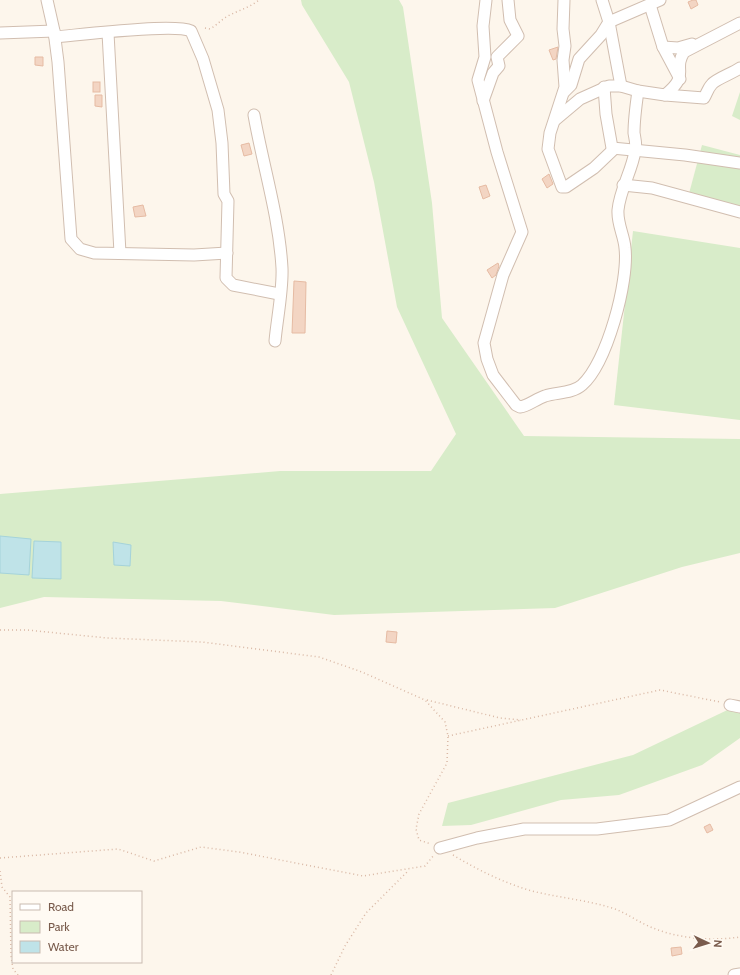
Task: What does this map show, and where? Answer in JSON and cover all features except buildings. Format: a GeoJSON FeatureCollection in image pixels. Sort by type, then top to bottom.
{"type":"FeatureCollection","features":[{"type":"Feature","properties":{"kind":"street"},"geometry":{"type":"LineString","coordinates":[[47,0],[54,34],[71,239],[80,249],[94,253],[194,255],[227,254]]}},
{"type":"Feature","properties":{"kind":"street"},"geometry":{"type":"LineString","coordinates":[[486,0],[483,26],[485,57],[478,75],[482,101],[522,232],[503,275],[484,343],[487,359],[493,375],[516,405],[524,406],[545,396],[571,391],[581,386],[592,375],[599,362],[616,312],[622,284],[625,249],[618,221],[618,210],[623,185],[636,151],[634,132],[638,91]]}},
{"type":"Feature","properties":{"kind":"street"},"geometry":{"type":"LineString","coordinates":[[482,101],[493,73],[499,66],[497,58],[518,36],[510,20],[508,0]]}},
{"type":"Feature","properties":{"kind":"street"},"geometry":{"type":"LineString","coordinates":[[564,0],[563,29],[566,46],[563,60],[564,92],[550,133],[548,149],[562,187],[564,188],[594,168],[615,148]]}},
{"type":"Feature","properties":{"kind":"street"},"geometry":{"type":"LineString","coordinates":[[602,0],[609,22],[621,86]]}},
{"type":"Feature","properties":{"kind":"street"},"geometry":{"type":"LineString","coordinates":[[564,92],[571,85],[579,59],[601,35],[609,22],[655,2],[663,47],[680,80]]}},
{"type":"Feature","properties":{"kind":"street"},"geometry":{"type":"LineString","coordinates":[[665,95],[676,86],[680,80],[681,61],[684,52],[740,23]]}},
{"type":"Feature","properties":{"kind":"street"},"geometry":{"type":"LineString","coordinates":[[0,33],[108,33],[182,28],[189,30],[192,33],[213,89],[218,110],[222,143],[224,194],[228,201],[226,278],[233,285],[279,294]]}},
{"type":"Feature","properties":{"kind":"street"},"geometry":{"type":"LineString","coordinates":[[108,33],[120,253]]}},
{"type":"Feature","properties":{"kind":"street"},"geometry":{"type":"LineString","coordinates":[[663,47],[678,48],[709,39]]}},
{"type":"Feature","properties":{"kind":"street"},"geometry":{"type":"LineString","coordinates":[[555,120],[580,99],[604,87],[621,86],[638,91],[665,95],[704,98],[708,88],[716,80],[726,77],[740,68]]}},
{"type":"Feature","properties":{"kind":"street"},"geometry":{"type":"LineString","coordinates":[[604,87],[611,147],[740,163]]}},
{"type":"Feature","properties":{"kind":"street"},"geometry":{"type":"LineString","coordinates":[[254,115],[278,227],[282,270],[275,341]]}},
{"type":"Feature","properties":{"kind":"street"},"geometry":{"type":"LineString","coordinates":[[623,185],[652,188],[740,212]]}},
{"type":"Feature","properties":{"kind":"street"},"geometry":{"type":"LineString","coordinates":[[440,848],[524,829],[597,829],[670,820],[740,787]]}},
{"type":"Feature","properties":{"kind":"street"},"geometry":{"type":"LineString","coordinates":[[734,975],[740,974]]}},
{"type":"Feature","properties":{"kind":"path"},"geometry":{"type":"LineString","coordinates":[[205,28],[210,29],[226,17],[251,6],[259,0]]}},
{"type":"Feature","properties":{"kind":"path"},"geometry":{"type":"LineString","coordinates":[[0,630],[27,630],[107,638],[202,642],[319,657],[362,672],[425,700],[500,718],[517,718],[523,720]]}},
{"type":"Feature","properties":{"kind":"path"},"geometry":{"type":"LineString","coordinates":[[448,736],[660,690],[735,706]]}},
{"type":"Feature","properties":{"kind":"path"},"geometry":{"type":"LineString","coordinates":[[425,700],[445,722],[448,736],[447,763],[419,814],[416,829],[419,840],[440,848],[500,881],[533,891],[570,897],[616,910],[654,929],[692,938],[722,940],[740,937]]}},
{"type":"Feature","properties":{"kind":"path"},"geometry":{"type":"LineString","coordinates":[[0,858],[118,849],[154,861],[201,847],[239,852],[362,876],[426,866],[440,848]]}},
{"type":"Feature","properties":{"kind":"path"},"geometry":{"type":"LineString","coordinates":[[331,975],[345,946],[366,913],[410,869]]}},
{"type":"Feature","properties":{"kind":"path"},"geometry":{"type":"LineString","coordinates":[[0,872],[2,887],[10,897],[11,956],[13,970],[18,975]]}},
{"type":"Feature","properties":{"kind":"green space"},"geometry":{"type":"Polygon","coordinates":[[[301,0],[399,0],[403,7],[432,203],[442,318],[524,436],[740,439],[740,553],[682,567],[555,608],[334,615],[221,601],[44,597],[0,608],[0,494],[280,471],[431,471],[456,434],[397,307],[374,182],[349,82],[302,5],[301,0]]]}},
{"type":"Feature","properties":{"kind":"green space"},"geometry":{"type":"Polygon","coordinates":[[[740,92],[740,120],[732,116],[740,92]]]}},
{"type":"Feature","properties":{"kind":"green space"},"geometry":{"type":"Polygon","coordinates":[[[702,145],[740,155],[740,217],[687,201],[702,145]]]}},
{"type":"Feature","properties":{"kind":"green space"},"geometry":{"type":"Polygon","coordinates":[[[633,231],[740,248],[740,420],[614,405],[633,231]]]}},
{"type":"Feature","properties":{"kind":"green space"},"geometry":{"type":"Polygon","coordinates":[[[740,704],[740,738],[702,765],[619,795],[561,800],[471,825],[442,826],[448,803],[633,755],[740,704]]]}},
{"type":"Feature","properties":{"kind":"water"},"geometry":{"type":"Polygon","coordinates":[[[0,536],[31,539],[29,575],[0,573],[0,536]]]}},
{"type":"Feature","properties":{"kind":"water"},"geometry":{"type":"Polygon","coordinates":[[[34,541],[61,542],[61,579],[32,578],[34,541]]]}},
{"type":"Feature","properties":{"kind":"water"},"geometry":{"type":"Polygon","coordinates":[[[113,542],[131,545],[130,566],[114,565],[113,542]]]}}]}
